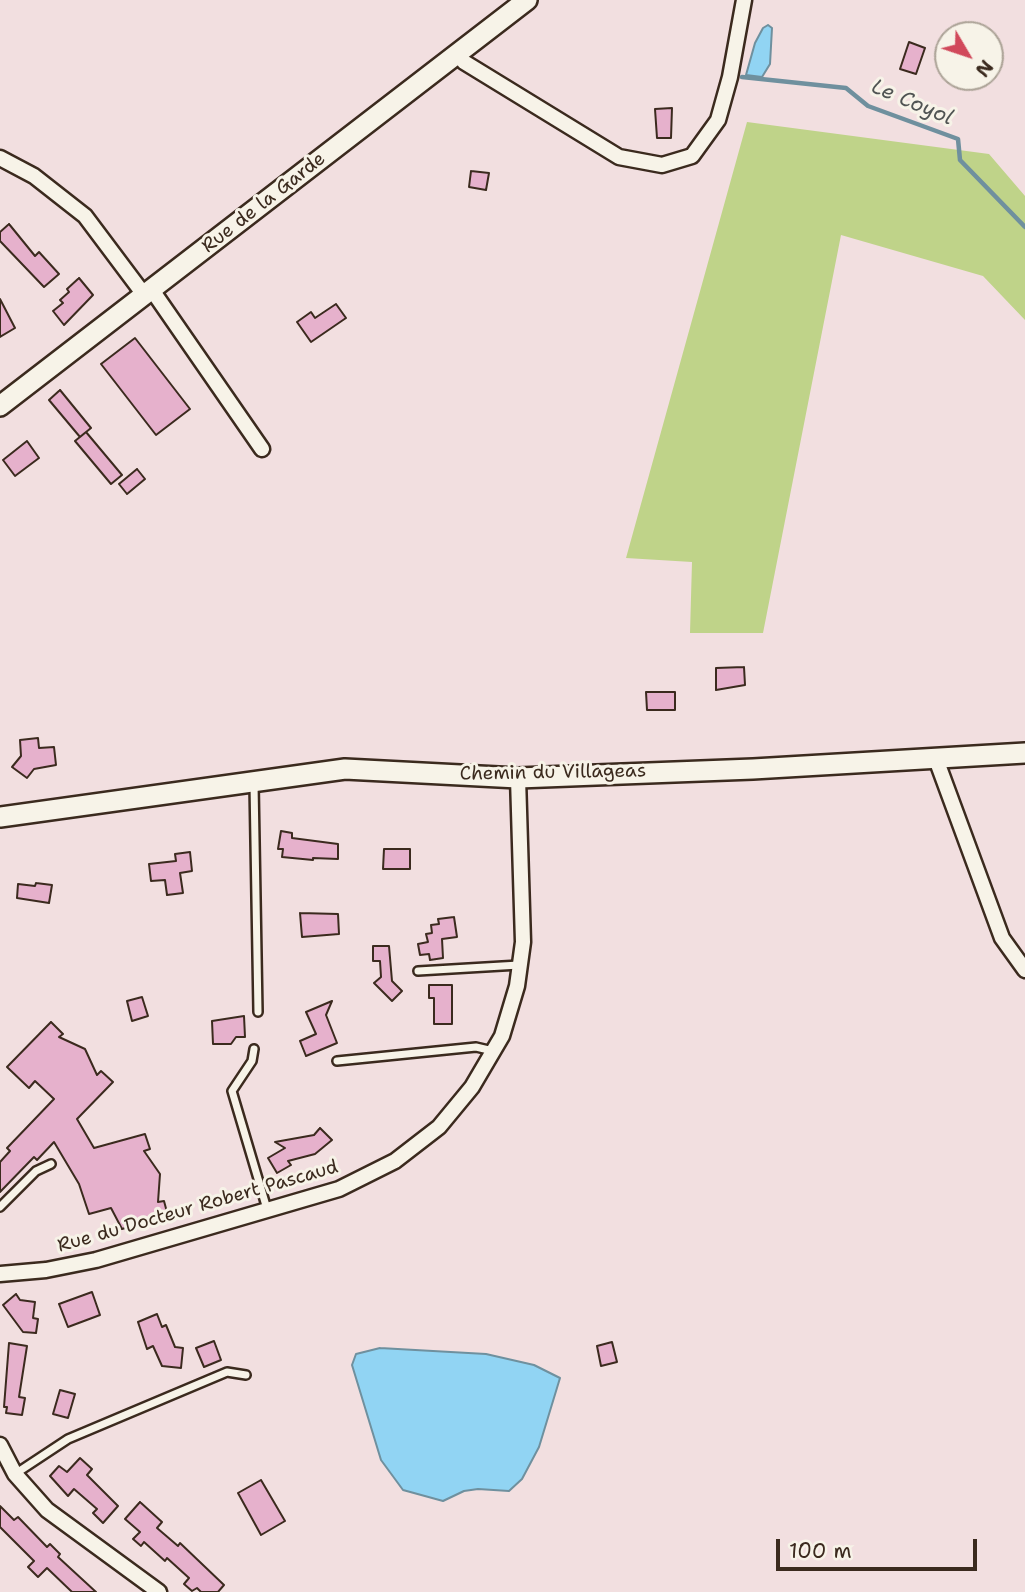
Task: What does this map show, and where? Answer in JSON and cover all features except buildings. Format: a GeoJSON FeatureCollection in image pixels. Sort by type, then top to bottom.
{"type":"FeatureCollection","features":[{"type":"Feature","properties":{"kind":"street","name":"Rue de la Garde"},"geometry":{"type":"LineString","coordinates":[[0,406],[527,0]]}},
{"type":"Feature","properties":{"kind":"street"},"geometry":{"type":"LineString","coordinates":[[457,53],[464,62],[620,157],[662,165],[692,156],[718,120],[730,77],[744,0]]}},
{"type":"Feature","properties":{"kind":"street"},"geometry":{"type":"LineString","coordinates":[[0,158],[34,176],[85,216],[148,293],[262,449]]}},
{"type":"Feature","properties":{"kind":"street","name":"Chemin du Villageas"},"geometry":{"type":"LineString","coordinates":[[0,817],[254,779],[345,769],[518,778],[1025,753]]}},
{"type":"Feature","properties":{"kind":"street"},"geometry":{"type":"LineString","coordinates":[[936,759],[1002,938],[1025,970]]}},
{"type":"Feature","properties":{"kind":"street","name":"Rue du Docteur Robert Pascaud"},"geometry":{"type":"LineString","coordinates":[[0,1274],[46,1270],[96,1260],[339,1189],[395,1161],[439,1127],[472,1087],[493,1051],[510,1011],[523,942],[518,778]]}},
{"type":"Feature","properties":{"kind":"street"},"geometry":{"type":"LineString","coordinates":[[0,1445],[15,1474],[47,1510],[159,1592]]}},
{"type":"Feature","properties":{"kind":"lane"},"geometry":{"type":"LineString","coordinates":[[254,779],[258,1012]]}},
{"type":"Feature","properties":{"kind":"lane"},"geometry":{"type":"LineString","coordinates":[[418,971],[520,965]]}},
{"type":"Feature","properties":{"kind":"lane"},"geometry":{"type":"LineString","coordinates":[[337,1061],[476,1047],[493,1051]]}},
{"type":"Feature","properties":{"kind":"lane"},"geometry":{"type":"LineString","coordinates":[[254,1049],[252,1061],[232,1091],[267,1210]]}},
{"type":"Feature","properties":{"kind":"lane"},"geometry":{"type":"LineString","coordinates":[[0,1207],[37,1171],[51,1164]]}},
{"type":"Feature","properties":{"kind":"lane"},"geometry":{"type":"LineString","coordinates":[[15,1474],[68,1439],[226,1372],[246,1376]]}},
{"type":"Feature","properties":{"kind":"green space"},"geometry":{"type":"Polygon","coordinates":[[[747,122],[989,154],[1025,196],[1025,320],[983,276],[841,235],[763,633],[690,633],[692,562],[626,558],[747,122]]]}},
{"type":"Feature","properties":{"kind":"water"},"geometry":{"type":"Polygon","coordinates":[[[768,25],[772,28],[770,64],[762,77],[746,75],[755,43],[763,28],[768,25]]]}},
{"type":"Feature","properties":{"kind":"water"},"geometry":{"type":"Polygon","coordinates":[[[380,1348],[486,1354],[534,1365],[560,1378],[539,1447],[522,1479],[509,1491],[464,1491],[443,1501],[403,1490],[381,1460],[352,1365],[356,1354],[380,1348]]]}},
{"type":"Feature","properties":{"kind":"waterway","name":"Le Coyol"},"geometry":{"type":"LineString","coordinates":[[742,77],[846,88],[868,106],[958,139],[960,160],[1025,227]]}}]}
